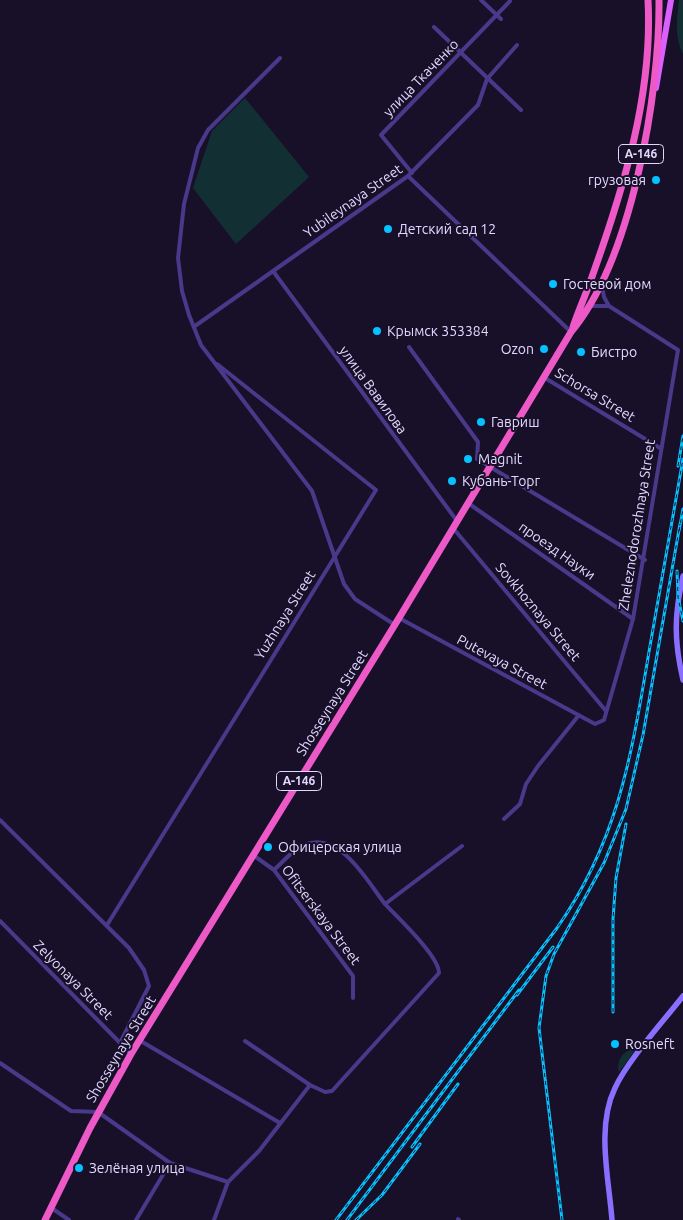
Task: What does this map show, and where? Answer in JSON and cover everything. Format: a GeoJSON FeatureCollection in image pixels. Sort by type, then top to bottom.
{"type":"FeatureCollection","features":[{"type":"Feature","properties":{"kind":"highway","name":"А-146"},"geometry":{"type":"LineString","coordinates":[[571,332],[609,228],[632,143],[645,70],[648,0]]}},
{"type":"Feature","properties":{"kind":"highway","name":"А-146"},"geometry":{"type":"LineString","coordinates":[[571,332],[589,306],[602,281],[621,234],[636,180],[650,113],[658,42],[659,0]]}},
{"type":"Feature","properties":{"kind":"highway","name":"Shosseynaya Street"},"geometry":{"type":"LineString","coordinates":[[44,1220],[98,1112],[139,1040],[395,625],[571,332]]}},
{"type":"Feature","properties":{"kind":"main road","name":"А-146"},"geometry":{"type":"LineString","coordinates":[[650,113],[661,66],[671,0]]}},
{"type":"Feature","properties":{"kind":"main road"},"geometry":{"type":"LineString","coordinates":[[683,576],[675,614],[675,631],[683,680]]}},
{"type":"Feature","properties":{"kind":"main road"},"geometry":{"type":"LineString","coordinates":[[612,1220],[605,1139],[606,1119],[611,1098],[622,1076],[683,996]]}},
{"type":"Feature","properties":{"kind":"street"},"geometry":{"type":"LineString","coordinates":[[482,0],[502,19]]}},
{"type":"Feature","properties":{"kind":"street","name":"улица Ткаченко"},"geometry":{"type":"LineString","coordinates":[[410,175],[381,135],[510,1]]}},
{"type":"Feature","properties":{"kind":"street"},"geometry":{"type":"LineString","coordinates":[[434,27],[487,80],[521,110]]}},
{"type":"Feature","properties":{"kind":"street","name":"Yubileynaya Street"},"geometry":{"type":"LineString","coordinates":[[195,326],[410,175],[478,105],[487,80],[517,45]]}},
{"type":"Feature","properties":{"kind":"street"},"geometry":{"type":"LineString","coordinates":[[280,58],[208,130],[198,148],[184,204],[178,258],[182,291],[201,345],[312,491],[321,511],[344,584],[354,599],[395,625]]}},
{"type":"Feature","properties":{"kind":"street"},"geometry":{"type":"LineString","coordinates":[[410,175],[571,332]]}},
{"type":"Feature","properties":{"kind":"street","name":"улица Вавилова"},"geometry":{"type":"LineString","coordinates":[[273,271],[455,525]]}},
{"type":"Feature","properties":{"kind":"street"},"geometry":{"type":"LineString","coordinates":[[589,306],[609,306],[602,291],[602,281]]}},
{"type":"Feature","properties":{"kind":"street","name":"Zheleznodorozhnaya Street"},"geometry":{"type":"LineString","coordinates":[[595,724],[604,720],[633,618],[645,560],[661,456],[660,448],[678,350],[609,306]]}},
{"type":"Feature","properties":{"kind":"street"},"geometry":{"type":"LineString","coordinates":[[409,347],[478,442],[477,459],[645,560]]}},
{"type":"Feature","properties":{"kind":"street","name":"Yuzhnaya Street"},"geometry":{"type":"LineString","coordinates":[[107,925],[376,490],[217,364]]}},
{"type":"Feature","properties":{"kind":"street","name":"Schorsa Street"},"geometry":{"type":"LineString","coordinates":[[544,378],[660,448]]}},
{"type":"Feature","properties":{"kind":"street","name":"проезд Науки"},"geometry":{"type":"LineString","coordinates":[[468,503],[633,618]]}},
{"type":"Feature","properties":{"kind":"street","name":"Sovkhoznaya Street"},"geometry":{"type":"LineString","coordinates":[[455,525],[606,711]]}},
{"type":"Feature","properties":{"kind":"street","name":"Putevaya Street"},"geometry":{"type":"LineString","coordinates":[[399,618],[595,724]]}},
{"type":"Feature","properties":{"kind":"street"},"geometry":{"type":"LineString","coordinates":[[504,819],[520,804],[526,784],[579,715]]}},
{"type":"Feature","properties":{"kind":"street"},"geometry":{"type":"LineString","coordinates":[[0,820],[107,925],[129,948],[144,970],[149,986],[120,1043]]}},
{"type":"Feature","properties":{"kind":"street"},"geometry":{"type":"LineString","coordinates":[[245,1042],[310,1084],[325,1092],[332,1091],[435,980],[439,973],[439,967],[423,946],[385,904],[344,853],[322,841],[303,845],[274,870]]}},
{"type":"Feature","properties":{"kind":"street"},"geometry":{"type":"LineString","coordinates":[[385,904],[462,846]]}},
{"type":"Feature","properties":{"kind":"street","name":"Ofitserskaya Street"},"geometry":{"type":"LineString","coordinates":[[253,855],[274,870],[353,976],[353,998]]}},
{"type":"Feature","properties":{"kind":"street","name":"Zelyonaya Street"},"geometry":{"type":"LineString","coordinates":[[0,921],[131,1054]]}},
{"type":"Feature","properties":{"kind":"street"},"geometry":{"type":"LineString","coordinates":[[139,1040],[280,1123]]}},
{"type":"Feature","properties":{"kind":"street"},"geometry":{"type":"LineString","coordinates":[[0,1063],[71,1112],[98,1112],[170,1163],[228,1182]]}},
{"type":"Feature","properties":{"kind":"street"},"geometry":{"type":"LineString","coordinates":[[214,1220],[228,1182],[259,1151],[310,1084]]}},
{"type":"Feature","properties":{"kind":"street"},"geometry":{"type":"LineString","coordinates":[[136,1220],[170,1163]]}},
{"type":"Feature","properties":{"kind":"street"},"geometry":{"type":"LineString","coordinates":[[50,1208],[69,1220]]}},
{"type":"Feature","properties":{"kind":"green space"},"geometry":{"type":"Polygon","coordinates":[[[679,0],[683,0],[683,54],[677,34],[679,0]]]}},
{"type":"Feature","properties":{"kind":"green space"},"geometry":{"type":"Polygon","coordinates":[[[245,98],[309,177],[236,244],[193,188],[212,131],[245,98]]]}},
{"type":"Feature","properties":{"kind":"green space"},"geometry":{"type":"Polygon","coordinates":[[[637,1048],[619,1072],[618,1067],[622,1055],[637,1048]]]}},
{"type":"Feature","properties":{"kind":"railway"},"geometry":{"type":"LineString","coordinates":[[678,466],[683,436]]}},
{"type":"Feature","properties":{"kind":"railway"},"geometry":{"type":"LineString","coordinates":[[336,1220],[557,928],[596,861],[620,793],[637,722],[683,459]]}},
{"type":"Feature","properties":{"kind":"railway"},"geometry":{"type":"LineString","coordinates":[[679,531],[683,509]]}},
{"type":"Feature","properties":{"kind":"railway"},"geometry":{"type":"LineString","coordinates":[[562,1220],[539,1028],[546,976],[554,954],[604,863],[626,809],[643,735],[680,524]]}},
{"type":"Feature","properties":{"kind":"railway"},"geometry":{"type":"LineString","coordinates":[[677,571],[678,597],[683,621]]}},
{"type":"Feature","properties":{"kind":"railway"},"geometry":{"type":"LineString","coordinates":[[613,1012],[613,919],[616,878],[626,824]]}},
{"type":"Feature","properties":{"kind":"railway"},"geometry":{"type":"LineString","coordinates":[[517,995],[553,947]]}},
{"type":"Feature","properties":{"kind":"railway"},"geometry":{"type":"LineString","coordinates":[[347,1220],[519,990]]}},
{"type":"Feature","properties":{"kind":"railway"},"geometry":{"type":"LineString","coordinates":[[412,1147],[458,1084]]}},
{"type":"Feature","properties":{"kind":"railway"},"geometry":{"type":"LineString","coordinates":[[356,1220],[382,1195],[420,1144]]}},
{"type":"Feature","properties":{"kind":"place","name":"грузовая"},"geometry":{"type":"Point","coordinates":[656,180]}},
{"type":"Feature","properties":{"kind":"place","name":"Детский сад 12"},"geometry":{"type":"Point","coordinates":[388,229]}},
{"type":"Feature","properties":{"kind":"place","name":"Гостевой дом"},"geometry":{"type":"Point","coordinates":[553,284]}},
{"type":"Feature","properties":{"kind":"place","name":"Крымск 353384"},"geometry":{"type":"Point","coordinates":[377,331]}},
{"type":"Feature","properties":{"kind":"place","name":"Ozon"},"geometry":{"type":"Point","coordinates":[544,349]}},
{"type":"Feature","properties":{"kind":"place","name":"Бистро"},"geometry":{"type":"Point","coordinates":[581,352]}},
{"type":"Feature","properties":{"kind":"place","name":"Гавриш"},"geometry":{"type":"Point","coordinates":[481,422]}},
{"type":"Feature","properties":{"kind":"place","name":"Magnit"},"geometry":{"type":"Point","coordinates":[468,459]}},
{"type":"Feature","properties":{"kind":"place","name":"Кубань-Торг"},"geometry":{"type":"Point","coordinates":[452,481]}},
{"type":"Feature","properties":{"kind":"place","name":"Офицерская улица"},"geometry":{"type":"Point","coordinates":[268,847]}},
{"type":"Feature","properties":{"kind":"place","name":"Rosneft"},"geometry":{"type":"Point","coordinates":[615,1044]}},
{"type":"Feature","properties":{"kind":"place","name":"Зелёная улица"},"geometry":{"type":"Point","coordinates":[79,1168]}}]}
